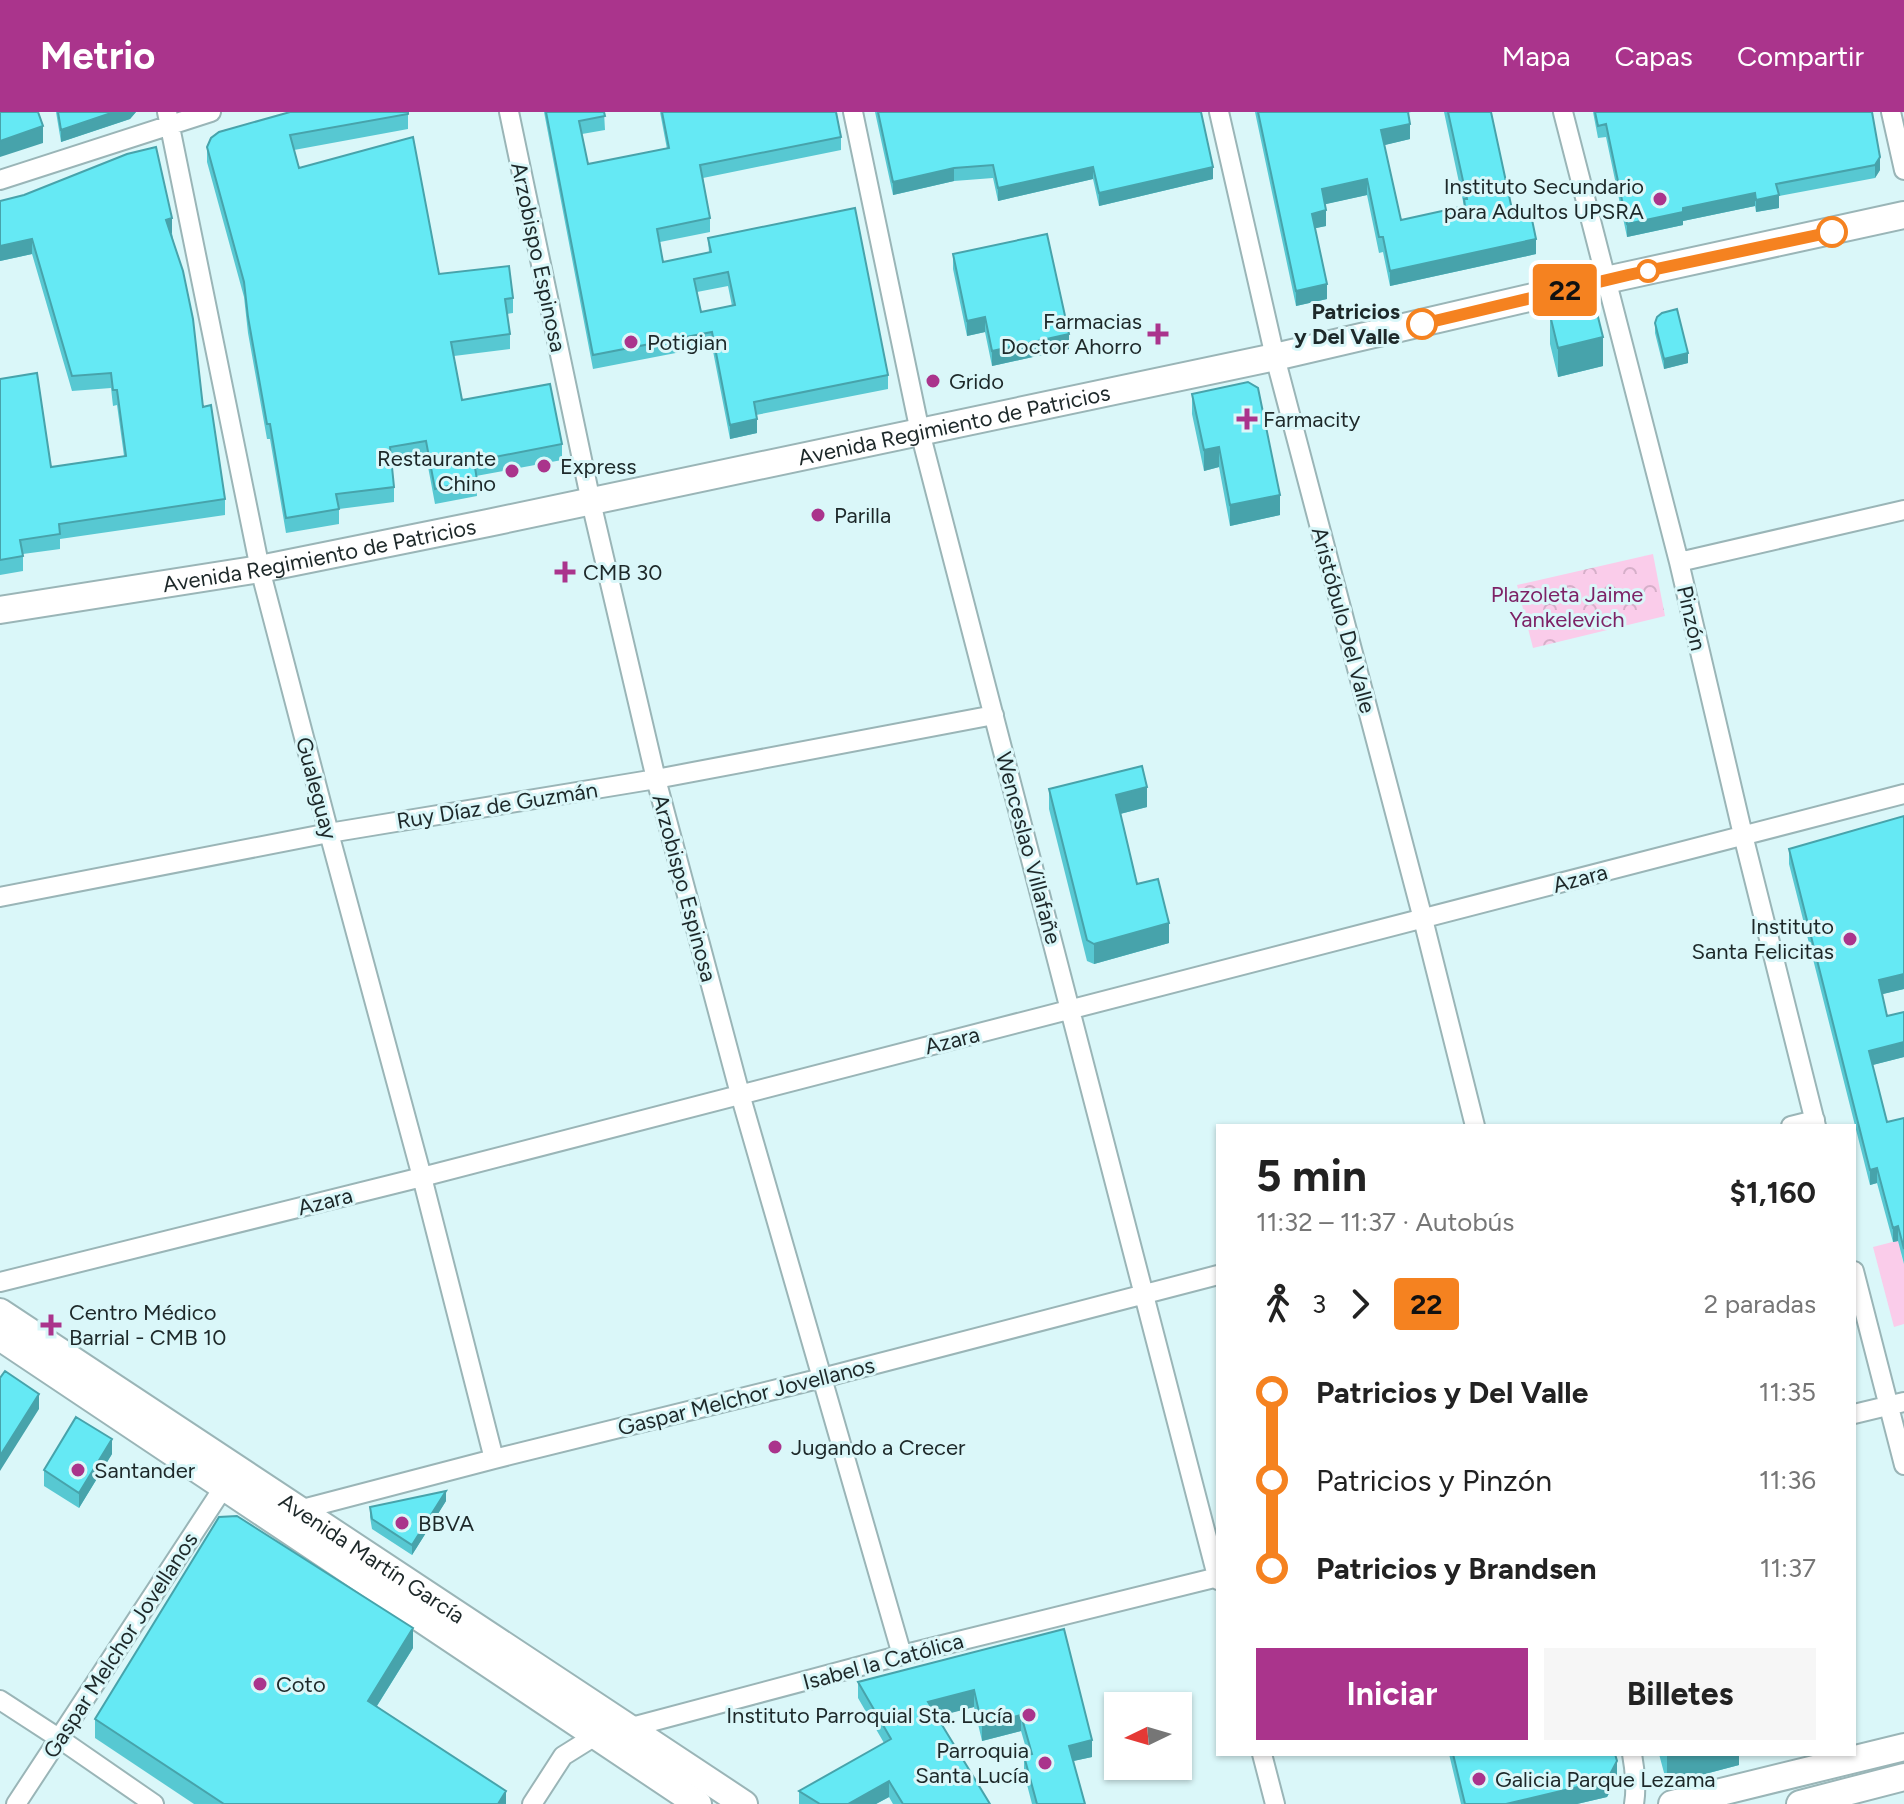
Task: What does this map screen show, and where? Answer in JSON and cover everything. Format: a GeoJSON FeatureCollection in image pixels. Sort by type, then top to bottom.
{"type":"FeatureCollection","features":[{"type":"Feature","properties":{"kind":"main road","name":"Avenida Regimiento de Patricios"},"geometry":{"type":"LineString","coordinates":[[0,610],[260,569],[591,502],[1275,357],[1904,215]]}},
{"type":"Feature","properties":{"kind":"main road","name":"Avenida Martín García"},"geometry":{"type":"LineString","coordinates":[[0,1312],[230,1477],[274,1520],[698,1804]]}},
{"type":"Feature","properties":{"kind":"main road","name":"Avenida Martín García"},"geometry":{"type":"LineString","coordinates":[[0,1337],[230,1477],[300,1509],[744,1804]]}},
{"type":"Feature","properties":{"kind":"main road"},"geometry":{"type":"LineString","coordinates":[[1672,1804],[1904,1747]]}},
{"type":"Feature","properties":{"kind":"main road"},"geometry":{"type":"LineString","coordinates":[[1800,1804],[1904,1777]]}},
{"type":"Feature","properties":{"kind":"street"},"geometry":{"type":"LineString","coordinates":[[0,180],[169,119],[211,112]]}},
{"type":"Feature","properties":{"kind":"street","name":"Arzobispo Espinosa"},"geometry":{"type":"LineString","coordinates":[[509,112],[591,502],[656,779],[740,1094],[902,1655]]}},
{"type":"Feature","properties":{"kind":"street","name":"Wenceslao Villafañe"},"geometry":{"type":"LineString","coordinates":[[853,112],[920,432],[1216,1570]]}},
{"type":"Feature","properties":{"kind":"street","name":"Aristóbulo Del Valle"},"geometry":{"type":"LineString","coordinates":[[1219,112],[1275,357],[1474,1124]]}},
{"type":"Feature","properties":{"kind":"street","name":"Pinzón"},"geometry":{"type":"LineString","coordinates":[[1563,112],[1679,562],[1743,835],[1816,1123]]}},
{"type":"Feature","properties":{"kind":"street"},"geometry":{"type":"LineString","coordinates":[[1891,112],[1904,170]]}},
{"type":"Feature","properties":{"kind":"street","name":"Gualeguay"},"geometry":{"type":"LineString","coordinates":[[169,119],[260,569],[494,1459]]}},
{"type":"Feature","properties":{"kind":"street"},"geometry":{"type":"LineString","coordinates":[[1679,562],[1904,510]]}},
{"type":"Feature","properties":{"kind":"street","name":"Ruy Díaz de Guzmán"},"geometry":{"type":"LineString","coordinates":[[0,897],[329,833],[656,779],[994,715]]}},
{"type":"Feature","properties":{"kind":"street","name":"Azara"},"geometry":{"type":"LineString","coordinates":[[0,1282],[422,1177],[1904,794]]}},
{"type":"Feature","properties":{"kind":"street","name":"Gaspar Melchor Jovellanos"},"geometry":{"type":"LineString","coordinates":[[274,1520],[300,1509],[1216,1275]]}},
{"type":"Feature","properties":{"kind":"street"},"geometry":{"type":"LineString","coordinates":[[1856,1277],[1896,1404],[1904,1465]]}},
{"type":"Feature","properties":{"kind":"street"},"geometry":{"type":"LineString","coordinates":[[1856,1414],[1896,1404]]}},
{"type":"Feature","properties":{"kind":"street","name":"Gaspar Melchor Jovellanos"},"geometry":{"type":"LineString","coordinates":[[16,1804],[230,1477]]}},
{"type":"Feature","properties":{"kind":"street","name":"Isabel la Católica"},"geometry":{"type":"LineString","coordinates":[[532,1804],[563,1756],[595,1736],[902,1655],[1216,1578]]}},
{"type":"Feature","properties":{"kind":"street"},"geometry":{"type":"LineString","coordinates":[[0,1700],[154,1804]]}},
{"type":"Feature","properties":{"kind":"street"},"geometry":{"type":"LineString","coordinates":[[1263,1756],[1275,1804]]}},
{"type":"Feature","properties":{"kind":"street"},"geometry":{"type":"LineString","coordinates":[[1632,1756],[1634,1804]]}},
{"type":"Feature","properties":{"kind":"green space","name":"Plazoleta Jaime Yankelevich"},"geometry":{"type":"Polygon","coordinates":[[[1653,554],[1665,616],[1533,648],[1517,585],[1653,554]]]}},
{"type":"Feature","properties":{"kind":"green space"},"geometry":{"type":"Polygon","coordinates":[[[1904,1239],[1901,1254],[1904,1264],[1904,1324],[1894,1327],[1873,1247],[1904,1239]]]}},
{"type":"Feature","properties":{"kind":"building"},"geometry":{"type":"Polygon","coordinates":[[[0,112],[38,112],[43,126],[0,141],[0,112]]]}},
{"type":"Feature","properties":{"kind":"building"},"geometry":{"type":"Polygon","coordinates":[[[58,112],[114,112],[61,130],[58,112]]]}},
{"type":"Feature","properties":{"kind":"building"},"geometry":{"type":"Polygon","coordinates":[[[290,112],[408,112],[290,135],[299,168],[413,137],[439,274],[509,266],[513,298],[505,299],[510,334],[451,342],[462,400],[550,384],[562,444],[474,461],[477,480],[435,489],[426,441],[390,447],[394,487],[336,494],[339,509],[286,518],[244,282],[207,147],[211,138],[219,132],[290,112]]]}},
{"type":"Feature","properties":{"kind":"building"},"geometry":{"type":"Polygon","coordinates":[[[546,112],[604,112],[605,116],[579,121],[588,164],[669,148],[662,112],[836,112],[841,137],[700,165],[710,218],[657,229],[663,262],[711,252],[708,238],[855,208],[888,375],[754,402],[757,419],[730,425],[712,332],[593,355],[546,112]],[[728,272],[694,279],[701,312],[735,305],[728,272]]]}},
{"type":"Feature","properties":{"kind":"building"},"geometry":{"type":"Polygon","coordinates":[[[878,112],[1201,112],[1213,167],[1099,193],[1093,167],[998,188],[993,165],[954,168],[893,182],[878,112]]]}},
{"type":"Feature","properties":{"kind":"building"},"geometry":{"type":"Polygon","coordinates":[[[1258,112],[1408,112],[1410,124],[1381,130],[1401,220],[1465,206],[1464,199],[1467,199],[1448,112],[1491,112],[1513,214],[1530,210],[1536,239],[1390,271],[1383,237],[1379,237],[1367,179],[1322,189],[1326,210],[1312,214],[1327,284],[1296,291],[1258,112]]]}},
{"type":"Feature","properties":{"kind":"building"},"geometry":{"type":"Polygon","coordinates":[[[1595,112],[1872,112],[1880,157],[1875,165],[1776,184],[1779,195],[1756,200],[1755,193],[1627,224],[1606,124],[1598,126],[1595,112]]]}},
{"type":"Feature","properties":{"kind":"building"},"geometry":{"type":"Polygon","coordinates":[[[156,147],[172,218],[166,220],[183,271],[193,319],[203,407],[211,405],[225,499],[59,524],[60,534],[20,540],[23,556],[0,560],[0,379],[37,373],[51,467],[126,456],[117,390],[113,390],[111,373],[72,376],[32,239],[0,246],[0,201],[24,195],[127,154],[156,147]]]}},
{"type":"Feature","properties":{"kind":"building"},"geometry":{"type":"Polygon","coordinates":[[[1047,234],[1069,334],[992,351],[985,317],[967,321],[953,254],[1047,234]]]}},
{"type":"Feature","properties":{"kind":"building"},"geometry":{"type":"Polygon","coordinates":[[[1587,305],[1596,309],[1603,337],[1558,348],[1550,315],[1587,305]]]}},
{"type":"Feature","properties":{"kind":"building"},"geometry":{"type":"Polygon","coordinates":[[[1677,309],[1688,353],[1664,359],[1655,323],[1662,313],[1677,309]]]}},
{"type":"Feature","properties":{"kind":"building"},"geometry":{"type":"Polygon","coordinates":[[[1248,382],[1258,388],[1280,495],[1230,505],[1219,447],[1204,450],[1192,394],[1248,382]]]}},
{"type":"Feature","properties":{"kind":"building"},"geometry":{"type":"Polygon","coordinates":[[[1142,766],[1147,787],[1116,795],[1137,884],[1158,879],[1169,923],[1094,944],[1087,940],[1049,789],[1142,766]]]}},
{"type":"Feature","properties":{"kind":"building","name":"Instituto Santa Felicitas"},"geometry":{"type":"Polygon","coordinates":[[[1904,816],[1904,974],[1879,980],[1887,1016],[1904,1012],[1904,1042],[1869,1051],[1887,1122],[1904,1118],[1904,1249],[1898,1226],[1893,1228],[1877,1168],[1870,1170],[1789,849],[1904,816]]]}},
{"type":"Feature","properties":{"kind":"building"},"geometry":{"type":"Polygon","coordinates":[[[5,1371],[39,1394],[0,1456],[0,1378],[5,1371]]]}},
{"type":"Feature","properties":{"kind":"building","name":"Santander"},"geometry":{"type":"Polygon","coordinates":[[[76,1417],[112,1439],[79,1493],[44,1470],[76,1417]]]}},
{"type":"Feature","properties":{"kind":"building","name":"BBVA"},"geometry":{"type":"Polygon","coordinates":[[[446,1491],[412,1545],[372,1519],[370,1507],[446,1491]]]}},
{"type":"Feature","properties":{"kind":"building","name":"Coto"},"geometry":{"type":"Polygon","coordinates":[[[237,1516],[413,1628],[368,1701],[506,1791],[498,1804],[224,1804],[95,1719],[219,1517],[237,1516]]]}},
{"type":"Feature","properties":{"kind":"building"},"geometry":{"type":"Polygon","coordinates":[[[1064,1629],[1092,1740],[1069,1746],[1085,1804],[1037,1804],[1024,1756],[1032,1754],[1021,1715],[982,1725],[974,1690],[928,1702],[990,1804],[903,1804],[889,1781],[848,1804],[820,1804],[799,1791],[891,1739],[858,1682],[1064,1629]]]}},
{"type":"Feature","properties":{"kind":"building"},"geometry":{"type":"Polygon","coordinates":[[[1453,1756],[1616,1756],[1617,1761],[1607,1780],[1506,1804],[1465,1804],[1453,1756]]]}},
{"type":"Feature","properties":{"kind":"bus line","name":"22"},"geometry":{"type":"LineString","coordinates":[[1422,324],[1628,275],[1832,232]]}},
{"type":"Feature","properties":{"kind":"place","name":"Instituto Secundario para Adultos UPSRA"},"geometry":{"type":"Point","coordinates":[1660,199]}},
{"type":"Feature","properties":{"kind":"place","name":"Patricios y Del Valle"},"geometry":{"type":"Point","coordinates":[1422,324]}},
{"type":"Feature","properties":{"kind":"place","name":"Farmacias Doctor Ahorro"},"geometry":{"type":"Point","coordinates":[1158,334]}},
{"type":"Feature","properties":{"kind":"place","name":"Potigian"},"geometry":{"type":"Point","coordinates":[631,342]}},
{"type":"Feature","properties":{"kind":"place","name":"Grido"},"geometry":{"type":"Point","coordinates":[933,381]}},
{"type":"Feature","properties":{"kind":"place","name":"Farmacity"},"geometry":{"type":"Point","coordinates":[1247,419]}},
{"type":"Feature","properties":{"kind":"place","name":"Express"},"geometry":{"type":"Point","coordinates":[544,466]}},
{"type":"Feature","properties":{"kind":"place","name":"Restaurante Chino"},"geometry":{"type":"Point","coordinates":[512,471]}},
{"type":"Feature","properties":{"kind":"place","name":"Parilla"},"geometry":{"type":"Point","coordinates":[818,515]}},
{"type":"Feature","properties":{"kind":"place","name":"CMB 30"},"geometry":{"type":"Point","coordinates":[565,572]}},
{"type":"Feature","properties":{"kind":"place","name":"Instituto Santa Felicitas"},"geometry":{"type":"Point","coordinates":[1850,939]}},
{"type":"Feature","properties":{"kind":"place","name":"Centro Médico Barrial - CMB 10"},"geometry":{"type":"Point","coordinates":[51,1325]}},
{"type":"Feature","properties":{"kind":"place","name":"Jugando a Crecer"},"geometry":{"type":"Point","coordinates":[775,1447]}},
{"type":"Feature","properties":{"kind":"place","name":"Santander"},"geometry":{"type":"Point","coordinates":[78,1470]}},
{"type":"Feature","properties":{"kind":"place","name":"BBVA"},"geometry":{"type":"Point","coordinates":[402,1523]}},
{"type":"Feature","properties":{"kind":"place","name":"Coto"},"geometry":{"type":"Point","coordinates":[260,1684]}},
{"type":"Feature","properties":{"kind":"place","name":"Instituto Parroquial Sta. Lucía"},"geometry":{"type":"Point","coordinates":[1029,1715]}},
{"type":"Feature","properties":{"kind":"place","name":"Parroquia Santa Lucía"},"geometry":{"type":"Point","coordinates":[1045,1763]}},
{"type":"Feature","properties":{"kind":"place","name":"Galicia Parque Lezama"},"geometry":{"type":"Point","coordinates":[1479,1779]}}]}
